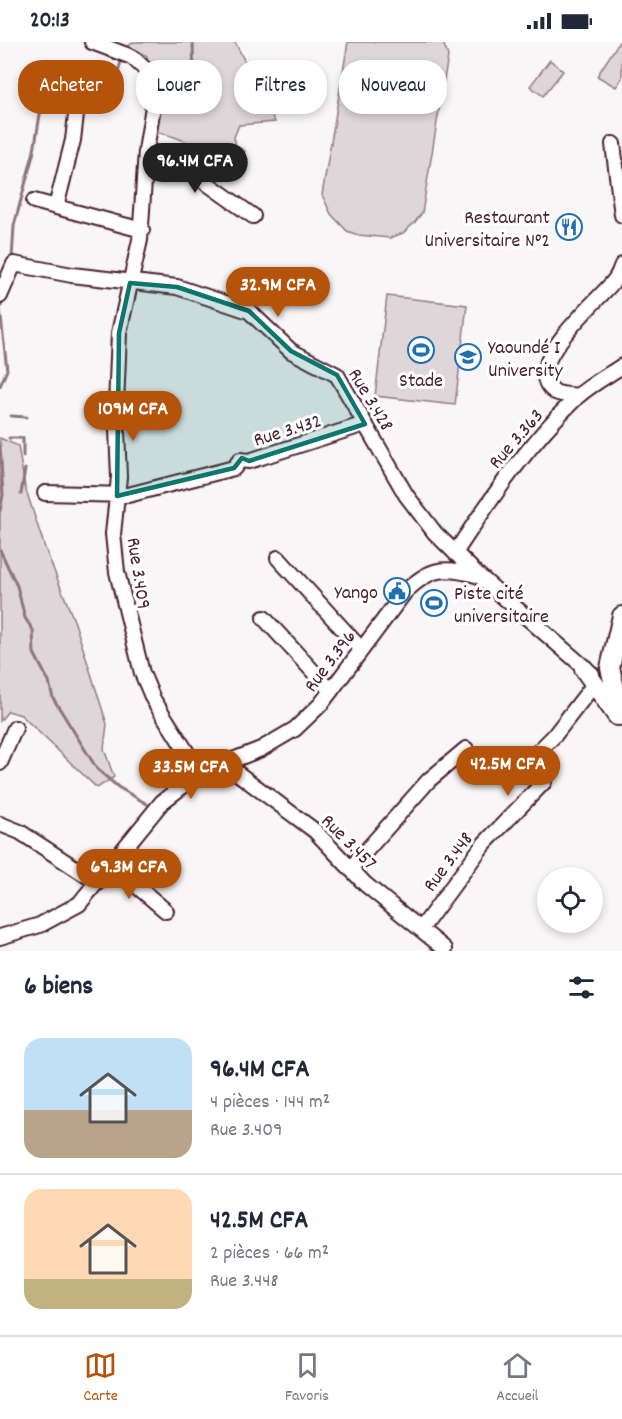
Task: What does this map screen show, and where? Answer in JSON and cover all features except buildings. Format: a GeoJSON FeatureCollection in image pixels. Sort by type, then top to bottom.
{"type":"FeatureCollection","features":[{"type":"Feature","properties":{"kind":"main road"},"geometry":{"type":"LineString","coordinates":[[622,616],[602,667],[622,723]]}},
{"type":"Feature","properties":{"kind":"main road"},"geometry":{"type":"LineString","coordinates":[[602,667],[622,716]]}},
{"type":"Feature","properties":{"kind":"street","name":"Rue 3.409"},"geometry":{"type":"LineString","coordinates":[[92,42],[132,57],[145,69],[153,84],[154,100],[146,151],[142,230],[119,333],[116,406],[117,496],[113,534],[117,572],[142,673],[153,699],[200,773]]}},
{"type":"Feature","properties":{"kind":"street"},"geometry":{"type":"LineString","coordinates":[[56,207],[73,140],[76,114]]}},
{"type":"Feature","properties":{"kind":"street"},"geometry":{"type":"LineString","coordinates":[[613,144],[622,215]]}},
{"type":"Feature","properties":{"kind":"street"},"geometry":{"type":"LineString","coordinates":[[146,151],[180,164],[253,216]]}},
{"type":"Feature","properties":{"kind":"street"},"geometry":{"type":"LineString","coordinates":[[34,201],[142,230]]}},
{"type":"Feature","properties":{"kind":"street","name":"Rue 3.428"},"geometry":{"type":"LineString","coordinates":[[0,296],[14,264],[130,283],[177,287],[249,311],[291,351],[337,375],[406,495],[455,553],[478,575],[602,667]]}},
{"type":"Feature","properties":{"kind":"street"},"geometry":{"type":"LineString","coordinates":[[578,396],[556,393],[547,374],[548,362],[556,343],[616,279],[622,265]]}},
{"type":"Feature","properties":{"kind":"street","name":"Rue 3.363"},"geometry":{"type":"LineString","coordinates":[[455,553],[503,481],[578,396],[622,366]]}},
{"type":"Feature","properties":{"kind":"street","name":"Rue 3.432"},"geometry":{"type":"LineString","coordinates":[[45,493],[117,496],[139,493],[234,468],[240,460],[249,460],[307,444],[365,424]]}},
{"type":"Feature","properties":{"kind":"street"},"geometry":{"type":"LineString","coordinates":[[278,558],[361,649]]}},
{"type":"Feature","properties":{"kind":"street","name":"Rue 3.396"},"geometry":{"type":"LineString","coordinates":[[200,773],[280,740],[309,717],[417,580],[432,572],[447,568],[478,575]]}},
{"type":"Feature","properties":{"kind":"street"},"geometry":{"type":"LineString","coordinates":[[264,618],[331,691]]}},
{"type":"Feature","properties":{"kind":"street","name":"Rue 3.448"},"geometry":{"type":"LineString","coordinates":[[421,929],[483,845],[544,782],[532,765],[533,757],[559,729],[602,667]]}},
{"type":"Feature","properties":{"kind":"street"},"geometry":{"type":"LineString","coordinates":[[0,764],[15,728]]}},
{"type":"Feature","properties":{"kind":"street"},"geometry":{"type":"LineString","coordinates":[[350,869],[429,780],[466,749]]}},
{"type":"Feature","properties":{"kind":"street","name":"Rue 3.457"},"geometry":{"type":"LineString","coordinates":[[224,763],[315,831],[350,869],[445,949]]}},
{"type":"Feature","properties":{"kind":"street"},"geometry":{"type":"LineString","coordinates":[[0,938],[40,925],[79,904],[162,802],[200,773]]}},
{"type":"Feature","properties":{"kind":"street"},"geometry":{"type":"LineString","coordinates":[[0,824],[20,832],[98,883]]}},
{"type":"Feature","properties":{"kind":"street"},"geometry":{"type":"LineString","coordinates":[[112,865],[166,911]]}},
{"type":"Feature","properties":{"kind":"highlighted area"},"geometry":{"type":"Polygon","coordinates":[[[130,283],[177,287],[249,311],[291,351],[337,375],[365,424],[249,461],[242,458],[234,468],[117,496],[119,333],[130,283]]]}},
{"type":"Feature","properties":{"kind":"shaded area"},"geometry":{"type":"Polygon","coordinates":[[[134,42],[235,42],[244,60],[234,60],[234,114],[271,114],[275,122],[239,125],[234,137],[236,146],[245,151],[242,163],[229,174],[219,172],[200,150],[183,140],[154,132],[152,114],[222,114],[222,60],[147,60],[147,56],[125,48],[134,42]]]}},
{"type":"Feature","properties":{"kind":"shaded area"},"geometry":{"type":"Polygon","coordinates":[[[348,42],[443,42],[448,56],[447,62],[447,60],[345,60],[348,42]]]}},
{"type":"Feature","properties":{"kind":"shaded area"},"geometry":{"type":"Polygon","coordinates":[[[619,42],[622,42],[622,78],[616,87],[597,76],[619,42]]]}},
{"type":"Feature","properties":{"kind":"shaded area"},"geometry":{"type":"Polygon","coordinates":[[[550,60],[563,71],[543,96],[530,86],[550,60]]]}},
{"type":"Feature","properties":{"kind":"shaded area"},"geometry":{"type":"Polygon","coordinates":[[[339,95],[339,114],[438,114],[422,213],[403,233],[390,238],[358,235],[347,231],[331,214],[322,195],[339,95]]]}},
{"type":"Feature","properties":{"kind":"shaded area","name":"Stade"},"geometry":{"type":"Polygon","coordinates":[[[387,296],[467,305],[455,405],[375,396],[387,296]]]}},
{"type":"Feature","properties":{"kind":"shaded area"},"geometry":{"type":"Polygon","coordinates":[[[0,438],[18,446],[25,487],[45,548],[75,623],[107,724],[104,749],[114,777],[97,788],[21,715],[8,711],[0,721],[0,438]]]}},
{"type":"Feature","properties":{"kind":"waterway"},"geometry":{"type":"LineString","coordinates":[[193,42],[193,60]]}},
{"type":"Feature","properties":{"kind":"waterway"},"geometry":{"type":"LineString","coordinates":[[12,259],[14,226],[34,151],[45,84],[112,97],[122,57]]}},
{"type":"Feature","properties":{"kind":"waterway"},"geometry":{"type":"LineString","coordinates":[[0,386],[7,370],[0,309],[3,300]]}},
{"type":"Feature","properties":{"kind":"waterway"},"geometry":{"type":"LineString","coordinates":[[11,416],[26,417]]}},
{"type":"Feature","properties":{"kind":"waterway"},"geometry":{"type":"LineString","coordinates":[[9,438],[23,438],[23,456]]}},
{"type":"Feature","properties":{"kind":"waterway"},"geometry":{"type":"LineString","coordinates":[[0,445],[3,495],[0,511]]}},
{"type":"Feature","properties":{"kind":"waterway"},"geometry":{"type":"LineString","coordinates":[[21,494],[25,469]]}},
{"type":"Feature","properties":{"kind":"waterway"},"geometry":{"type":"LineString","coordinates":[[0,550],[17,586],[25,618],[33,630],[34,653],[49,682],[53,698],[97,769],[118,787],[147,804]]}},
{"type":"Feature","properties":{"kind":"place","name":"Restaurant Universitaire N°2"},"geometry":{"type":"Point","coordinates":[569,227]}},
{"type":"Feature","properties":{"kind":"place","name":"Stade"},"geometry":{"type":"Point","coordinates":[421,350]}},
{"type":"Feature","properties":{"kind":"place","name":"Yaoundé I University"},"geometry":{"type":"Point","coordinates":[468,357]}},
{"type":"Feature","properties":{"kind":"place","name":"Yango"},"geometry":{"type":"Point","coordinates":[397,591]}},
{"type":"Feature","properties":{"kind":"place","name":"Piste cité universitaire"},"geometry":{"type":"Point","coordinates":[434,603]}}]}
